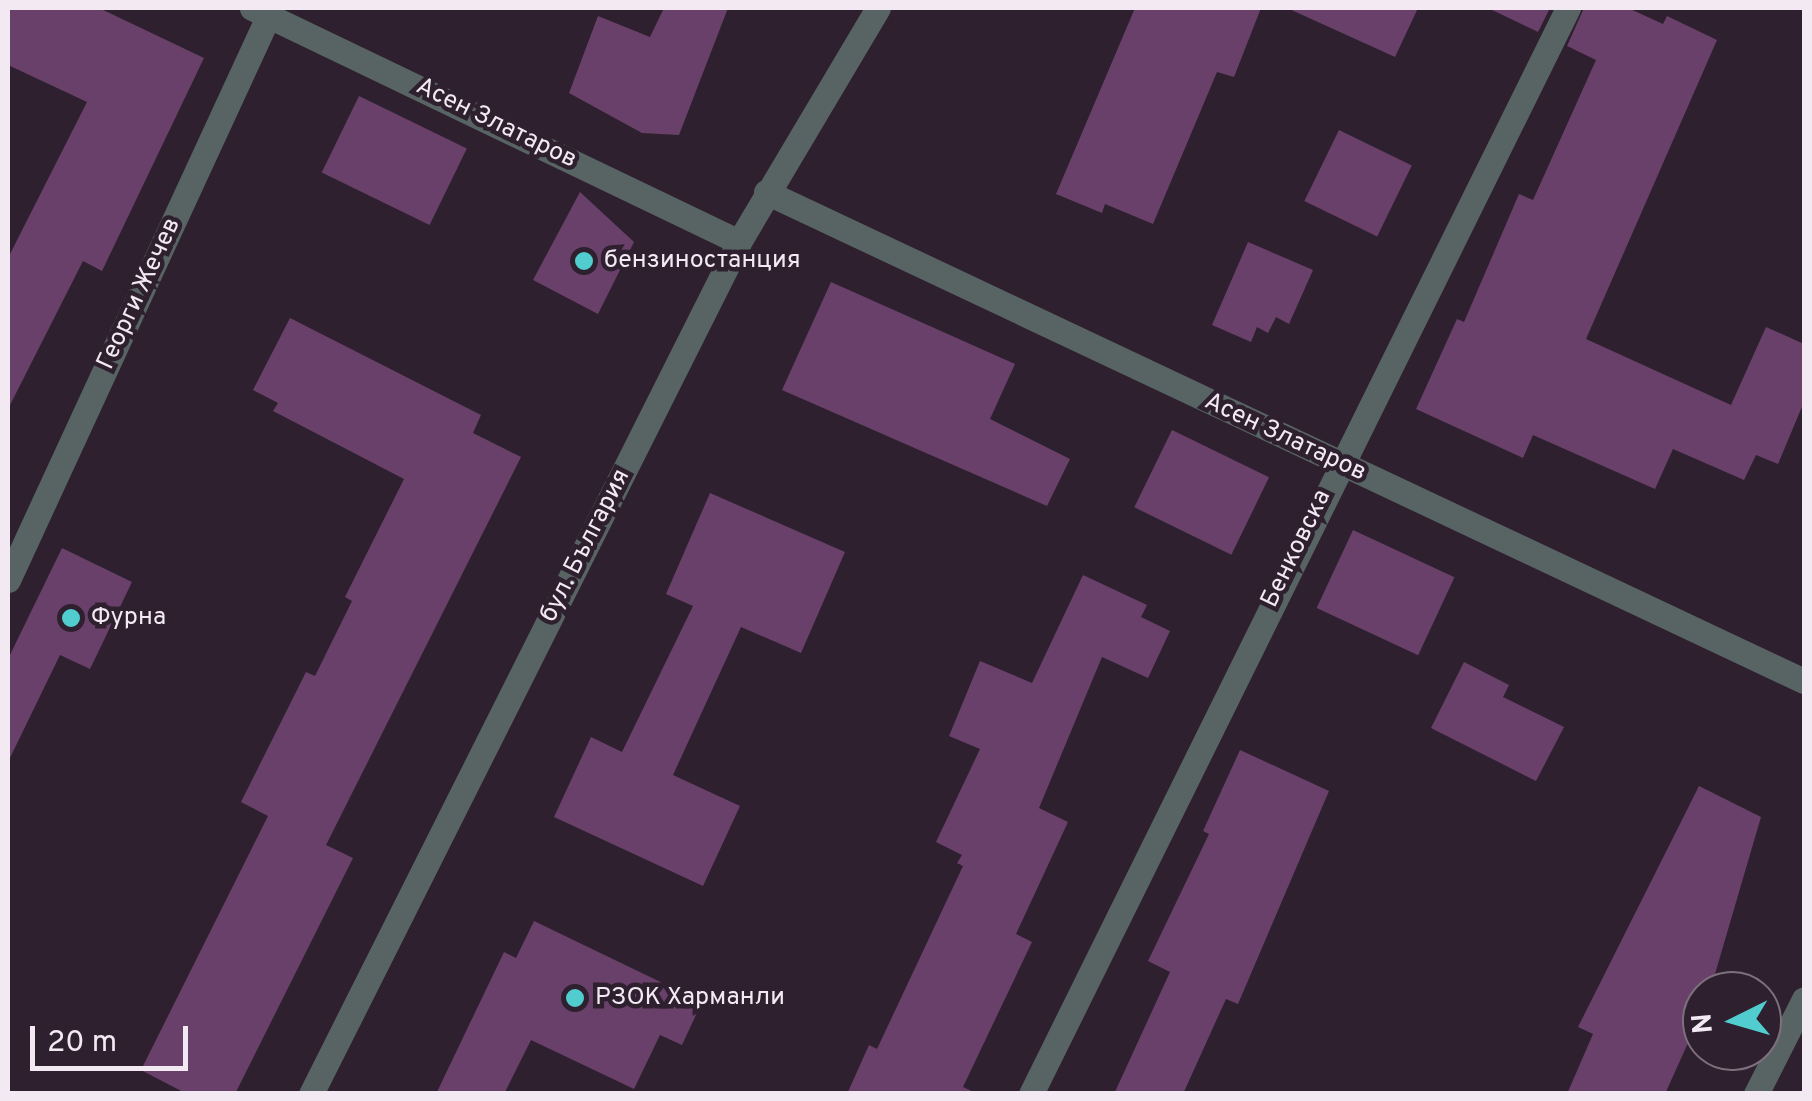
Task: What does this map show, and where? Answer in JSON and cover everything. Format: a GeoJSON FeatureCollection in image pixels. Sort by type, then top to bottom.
{"type":"FeatureCollection","features":[{"type":"Feature","properties":{"kind":"street","name":"бул. България"},"geometry":{"type":"LineString","coordinates":[[311,1094],[739,242],[878,8]]}},
{"type":"Feature","properties":{"kind":"street","name":"Бенковска"},"geometry":{"type":"LineString","coordinates":[[1031,1094],[1339,464],[1568,8]]}},
{"type":"Feature","properties":{"kind":"street","name":"Асен Златаров"},"geometry":{"type":"LineString","coordinates":[[264,10],[739,242]]}},
{"type":"Feature","properties":{"kind":"street","name":"Георги Жечев"},"geometry":{"type":"LineString","coordinates":[[8,580],[264,10]]}},
{"type":"Feature","properties":{"kind":"street","name":"Асен Златаров"},"geometry":{"type":"LineString","coordinates":[[766,192],[1804,681]]}},
{"type":"Feature","properties":{"kind":"street"},"geometry":{"type":"LineString","coordinates":[[1756,1094],[1804,999]]}},
{"type":"Feature","properties":{"kind":"building"},"geometry":{"type":"Polygon","coordinates":[[[8,8],[99,8],[204,58],[102,271],[83,261],[8,409],[8,258],[87,102],[8,65],[8,8]]]}},
{"type":"Feature","properties":{"kind":"building"},"geometry":{"type":"Polygon","coordinates":[[[664,8],[728,8],[679,135],[642,133],[569,93],[598,16],[650,37],[664,8]]]}},
{"type":"Feature","properties":{"kind":"building"},"geometry":{"type":"Polygon","coordinates":[[[1135,8],[1261,8],[1234,77],[1217,72],[1153,224],[1105,204],[1102,213],[1056,194],[1135,8]]]}},
{"type":"Feature","properties":{"kind":"building"},"geometry":{"type":"Polygon","coordinates":[[[1287,8],[1418,8],[1395,57],[1287,8]]]}},
{"type":"Feature","properties":{"kind":"building"},"geometry":{"type":"Polygon","coordinates":[[[1488,8],[1550,8],[1538,32],[1488,8]]]}},
{"type":"Feature","properties":{"kind":"building"},"geometry":{"type":"Polygon","coordinates":[[[1584,8],[1628,8],[1663,24],[1667,16],[1717,40],[1586,339],[1731,405],[1766,327],[1804,344],[1804,402],[1778,464],[1756,455],[1744,480],[1673,449],[1655,489],[1533,435],[1523,458],[1416,409],[1457,319],[1464,322],[1519,194],[1533,200],[1596,60],[1567,46],[1584,8]]]}},
{"type":"Feature","properties":{"kind":"building"},"geometry":{"type":"Polygon","coordinates":[[[359,96],[467,149],[430,225],[322,172],[359,96]]]}},
{"type":"Feature","properties":{"kind":"building"},"geometry":{"type":"Polygon","coordinates":[[[1339,130],[1412,166],[1377,237],[1304,201],[1339,130]]]}},
{"type":"Feature","properties":{"kind":"building","name":"бензиностанция"},"geometry":{"type":"Polygon","coordinates":[[[580,192],[634,242],[598,314],[533,280],[580,192]]]}},
{"type":"Feature","properties":{"kind":"building"},"geometry":{"type":"Polygon","coordinates":[[[1248,242],[1313,270],[1289,324],[1276,317],[1268,333],[1257,327],[1251,342],[1212,325],[1248,242]]]}},
{"type":"Feature","properties":{"kind":"building"},"geometry":{"type":"Polygon","coordinates":[[[831,282],[1015,364],[990,419],[1070,459],[1047,506],[782,390],[831,282]]]}},
{"type":"Feature","properties":{"kind":"building"},"geometry":{"type":"Polygon","coordinates":[[[290,318],[481,415],[473,433],[521,457],[326,845],[353,858],[235,1094],[187,1094],[141,1070],[268,816],[241,802],[306,672],[315,676],[352,601],[345,597],[404,479],[273,411],[278,403],[253,390],[290,318]]]}},
{"type":"Feature","properties":{"kind":"building"},"geometry":{"type":"Polygon","coordinates":[[[1172,430],[1269,477],[1231,555],[1134,507],[1172,430]]]}},
{"type":"Feature","properties":{"kind":"building"},"geometry":{"type":"Polygon","coordinates":[[[710,493],[845,552],[801,653],[741,627],[673,775],[740,806],[703,886],[554,817],[591,737],[622,752],[693,606],[666,594],[710,493]]]}},
{"type":"Feature","properties":{"kind":"building"},"geometry":{"type":"Polygon","coordinates":[[[1353,530],[1455,577],[1418,655],[1317,608],[1353,530]]]}},
{"type":"Feature","properties":{"kind":"building","name":"Фурна"},"geometry":{"type":"Polygon","coordinates":[[[62,548],[132,582],[90,669],[60,655],[8,762],[8,659],[62,548]]]}},
{"type":"Feature","properties":{"kind":"building"},"geometry":{"type":"Polygon","coordinates":[[[1083,575],[1147,605],[1141,617],[1170,631],[1148,678],[1102,657],[1039,808],[1068,822],[1016,934],[1032,942],[963,1087],[978,1094],[847,1094],[869,1045],[877,1049],[963,866],[957,863],[962,855],[936,842],[980,749],[949,736],[980,661],[1032,683],[1083,575]]]}},
{"type":"Feature","properties":{"kind":"building"},"geometry":{"type":"Polygon","coordinates":[[[1464,662],[1509,685],[1503,697],[1564,727],[1536,781],[1431,728],[1464,662]]]}},
{"type":"Feature","properties":{"kind":"building"},"geometry":{"type":"Polygon","coordinates":[[[1240,750],[1329,791],[1238,1004],[1226,999],[1183,1094],[1114,1094],[1170,972],[1148,961],[1209,834],[1203,831],[1240,750]]]}},
{"type":"Feature","properties":{"kind":"building"},"geometry":{"type":"Polygon","coordinates":[[[1699,786],[1761,817],[1716,971],[1682,971],[1682,1056],[1665,1094],[1567,1094],[1593,1034],[1578,1027],[1699,786]]]}},
{"type":"Feature","properties":{"kind":"building"},"geometry":{"type":"Polygon","coordinates":[[[534,921],[702,1002],[682,1045],[660,1035],[634,1089],[531,1040],[504,1094],[436,1094],[504,952],[516,958],[534,921]]]}},
{"type":"Feature","properties":{"kind":"place","name":"бензиностанция"},"geometry":{"type":"Point","coordinates":[584,261]}},
{"type":"Feature","properties":{"kind":"place","name":"Фурна"},"geometry":{"type":"Point","coordinates":[71,618]}},
{"type":"Feature","properties":{"kind":"place","name":"РЗОК Харманли"},"geometry":{"type":"Point","coordinates":[575,998]}}]}
